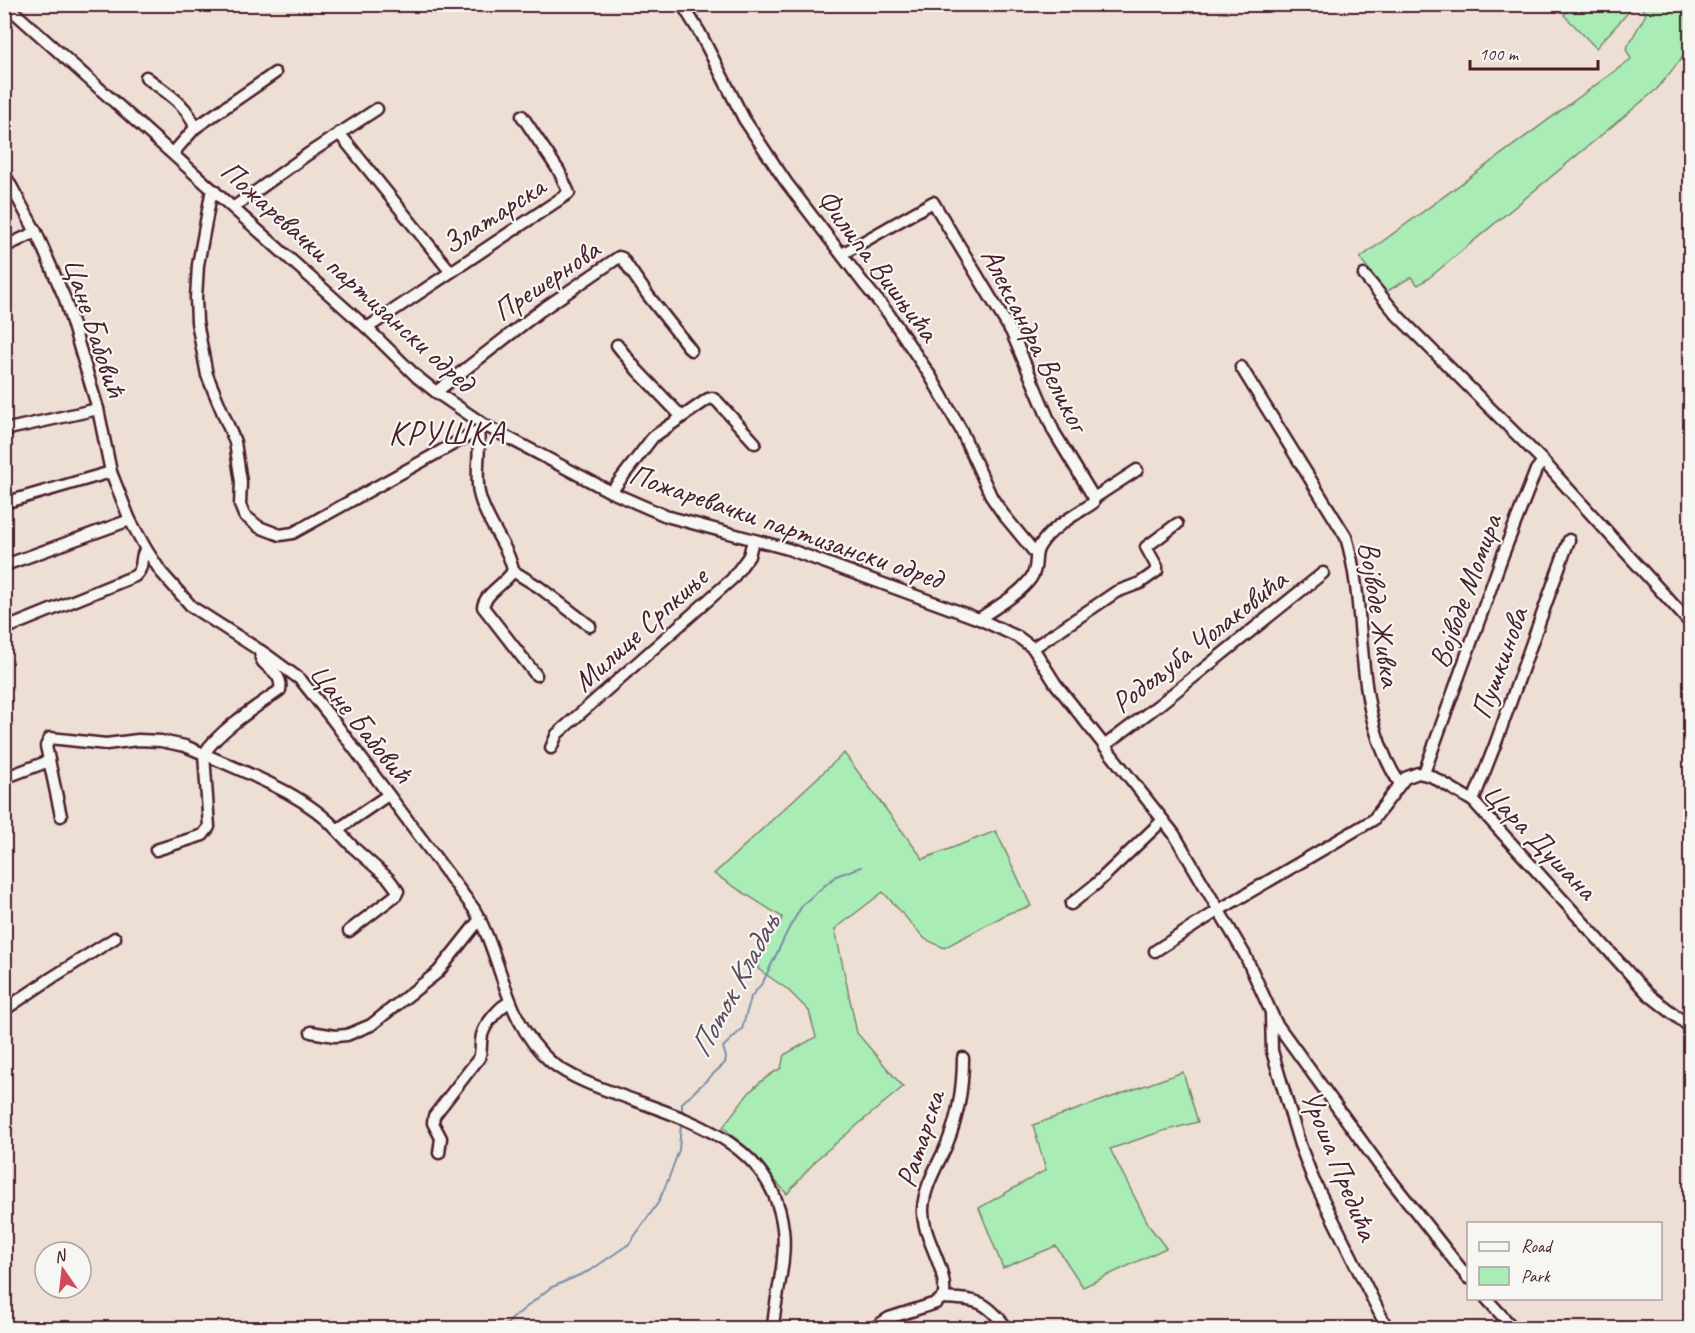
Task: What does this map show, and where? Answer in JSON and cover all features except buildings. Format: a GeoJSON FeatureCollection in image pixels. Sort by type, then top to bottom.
{"type":"FeatureCollection","features":[{"type":"Feature","properties":{"kind":"street","name":"Пожаревачки партизански одред"},"geometry":{"type":"LineString","coordinates":[[5,4],[234,207],[367,328],[417,377],[482,428],[611,492],[666,516],[788,549],[979,619],[1018,637],[1033,648],[1055,683],[1174,834],[1245,955],[1276,1023],[1379,1165],[1467,1277]]}},
{"type":"Feature","properties":{"kind":"street","name":"Филипа Вишњића"},"geometry":{"type":"LineString","coordinates":[[682,4],[700,33],[744,119],[786,182],[888,313],[931,377],[961,430],[992,498],[1036,554]]}},
{"type":"Feature","properties":{"kind":"street"},"geometry":{"type":"LineString","coordinates":[[173,153],[195,128],[275,74]]}},
{"type":"Feature","properties":{"kind":"street"},"geometry":{"type":"LineString","coordinates":[[147,77],[190,113],[195,128]]}},
{"type":"Feature","properties":{"kind":"street"},"geometry":{"type":"LineString","coordinates":[[234,207],[377,109]]}},
{"type":"Feature","properties":{"kind":"street","name":"Златарска"},"geometry":{"type":"LineString","coordinates":[[367,328],[569,193],[559,171],[522,116]]}},
{"type":"Feature","properties":{"kind":"street"},"geometry":{"type":"LineString","coordinates":[[339,133],[450,271]]}},
{"type":"Feature","properties":{"kind":"street","name":"Цане Бабовић"},"geometry":{"type":"LineString","coordinates":[[4,173],[36,232],[65,299],[98,409],[111,472],[130,520],[161,572],[192,608],[261,651],[301,680],[480,919],[486,929],[510,1002],[523,1029],[553,1063],[574,1077],[596,1087],[685,1119],[734,1145],[764,1175],[779,1207],[784,1249],[773,1329]]}},
{"type":"Feature","properties":{"kind":"street"},"geometry":{"type":"LineString","coordinates":[[214,190],[211,194],[198,265],[197,322],[207,375],[235,442],[241,482],[240,505],[244,515],[250,521],[280,535],[293,533],[482,428]]}},
{"type":"Feature","properties":{"kind":"street","name":"Александра Великог"},"geometry":{"type":"LineString","coordinates":[[842,254],[933,202],[1012,333],[1054,432],[1094,498]]}},
{"type":"Feature","properties":{"kind":"street"},"geometry":{"type":"LineString","coordinates":[[4,247],[36,232]]}},
{"type":"Feature","properties":{"kind":"street","name":"Прешернова"},"geometry":{"type":"LineString","coordinates":[[436,392],[540,311],[619,257],[692,350]]}},
{"type":"Feature","properties":{"kind":"street"},"geometry":{"type":"LineString","coordinates":[[1364,275],[1398,316],[1543,461],[1690,623]]}},
{"type":"Feature","properties":{"kind":"street"},"geometry":{"type":"LineString","coordinates":[[617,345],[637,370],[681,416]]}},
{"type":"Feature","properties":{"kind":"street","name":"Војводе Живка"},"geometry":{"type":"LineString","coordinates":[[1241,367],[1346,537],[1354,562],[1360,645],[1371,712],[1380,746],[1389,768],[1400,784]]}},
{"type":"Feature","properties":{"kind":"street"},"geometry":{"type":"LineString","coordinates":[[611,492],[654,438],[681,416],[708,399],[714,399],[755,443]]}},
{"type":"Feature","properties":{"kind":"street"},"geometry":{"type":"LineString","coordinates":[[4,430],[98,409]]}},
{"type":"Feature","properties":{"kind":"street"},"geometry":{"type":"LineString","coordinates":[[482,428],[478,491],[485,513],[510,559],[513,571],[539,587],[590,626]]}},
{"type":"Feature","properties":{"kind":"street","name":"Војводе Момира"},"geometry":{"type":"LineString","coordinates":[[1424,773],[1502,557],[1536,470],[1543,461]]}},
{"type":"Feature","properties":{"kind":"street"},"geometry":{"type":"LineString","coordinates":[[979,619],[1015,594],[1029,581],[1037,567],[1036,554],[1040,546],[1055,529],[1093,503],[1094,498],[1137,470]]}},
{"type":"Feature","properties":{"kind":"street"},"geometry":{"type":"LineString","coordinates":[[4,503],[111,472]]}},
{"type":"Feature","properties":{"kind":"street"},"geometry":{"type":"LineString","coordinates":[[8,564],[130,520]]}},
{"type":"Feature","properties":{"kind":"street"},"geometry":{"type":"LineString","coordinates":[[1033,648],[1116,592],[1140,583],[1157,571],[1146,547],[1177,524]]}},
{"type":"Feature","properties":{"kind":"street","name":"Милице Српкиње"},"geometry":{"type":"LineString","coordinates":[[551,748],[557,734],[732,579],[749,556],[753,540]]}},
{"type":"Feature","properties":{"kind":"street","name":"Пушкинова"},"geometry":{"type":"LineString","coordinates":[[1473,801],[1569,540]]}},
{"type":"Feature","properties":{"kind":"street"},"geometry":{"type":"LineString","coordinates":[[4,629],[135,576],[142,567],[142,554],[146,549]]}},
{"type":"Feature","properties":{"kind":"street"},"geometry":{"type":"LineString","coordinates":[[513,571],[504,583],[484,599],[483,607],[537,675]]}},
{"type":"Feature","properties":{"kind":"street","name":"Родољуба Чолаковића"},"geometry":{"type":"LineString","coordinates":[[1104,746],[1323,573]]}},
{"type":"Feature","properties":{"kind":"street"},"geometry":{"type":"LineString","coordinates":[[156,850],[203,835],[208,830],[210,824],[206,799],[204,754],[209,745],[257,705],[280,690],[279,677],[261,661],[261,651]]}},
{"type":"Feature","properties":{"kind":"street"},"geometry":{"type":"LineString","coordinates":[[61,816],[46,743],[52,737],[106,744],[138,740],[162,741],[185,746],[285,792],[316,809],[389,879],[398,891],[396,895],[349,931]]}},
{"type":"Feature","properties":{"kind":"street"},"geometry":{"type":"LineString","coordinates":[[4,778],[49,761]]}},
{"type":"Feature","properties":{"kind":"street"},"geometry":{"type":"LineString","coordinates":[[1155,951],[1219,910],[1372,820],[1405,778],[1424,773]]}},
{"type":"Feature","properties":{"kind":"street","name":"Цара Душана"},"geometry":{"type":"LineString","coordinates":[[1424,773],[1444,782],[1473,801],[1648,994],[1690,1028]]}},
{"type":"Feature","properties":{"kind":"street"},"geometry":{"type":"LineString","coordinates":[[338,830],[388,795]]}},
{"type":"Feature","properties":{"kind":"street"},"geometry":{"type":"LineString","coordinates":[[1071,904],[1096,884],[1163,820]]}},
{"type":"Feature","properties":{"kind":"street"},"geometry":{"type":"LineString","coordinates":[[311,1032],[335,1036],[347,1035],[371,1025],[438,972],[480,919]]}},
{"type":"Feature","properties":{"kind":"street"},"geometry":{"type":"LineString","coordinates":[[4,1010],[115,938]]}},
{"type":"Feature","properties":{"kind":"street"},"geometry":{"type":"LineString","coordinates":[[439,1153],[441,1138],[433,1123],[434,1116],[479,1058],[482,1052],[482,1035],[487,1025],[503,1006],[510,1002]]}},
{"type":"Feature","properties":{"kind":"street","name":"Уроша Предића"},"geometry":{"type":"LineString","coordinates":[[1271,1012],[1272,1051],[1303,1154],[1313,1179],[1387,1329]]}},
{"type":"Feature","properties":{"kind":"street","name":"Ратарска"},"geometry":{"type":"LineString","coordinates":[[942,1298],[943,1280],[927,1231],[923,1209],[928,1185],[957,1114],[963,1084],[963,1058]]}},
{"type":"Feature","properties":{"kind":"street"},"geometry":{"type":"LineString","coordinates":[[874,1329],[889,1318],[942,1298],[968,1300],[988,1307],[1007,1329]]}},
{"type":"Feature","properties":{"kind":"street"},"geometry":{"type":"LineString","coordinates":[[1487,1300],[1513,1329]]}},
{"type":"Feature","properties":{"kind":"green space"},"geometry":{"type":"Polygon","coordinates":[[[1572,4],[1635,5],[1596,48],[1564,15],[1572,4]]]}},
{"type":"Feature","properties":{"kind":"green space"},"geometry":{"type":"Polygon","coordinates":[[[1639,5],[1690,5],[1690,48],[1657,89],[1429,278],[1418,285],[1411,277],[1386,292],[1360,258],[1631,59],[1626,49],[1646,14],[1639,5]]]}},
{"type":"Feature","properties":{"kind":"green space"},"geometry":{"type":"Polygon","coordinates":[[[844,753],[923,859],[996,831],[1031,906],[1009,913],[944,948],[925,939],[883,892],[835,929],[857,1033],[903,1087],[818,1158],[787,1194],[753,1155],[723,1127],[754,1087],[781,1068],[784,1055],[816,1037],[809,1011],[787,989],[758,969],[764,941],[779,929],[782,917],[714,874],[844,753]]]}},
{"type":"Feature","properties":{"kind":"green space"},"geometry":{"type":"Polygon","coordinates":[[[1183,1072],[1198,1122],[1110,1149],[1150,1227],[1166,1248],[1083,1287],[1056,1246],[1003,1268],[979,1208],[1046,1170],[1033,1125],[1183,1072]]]}},
{"type":"Feature","properties":{"kind":"waterway","name":"Поток Кладањ"},"geometry":{"type":"LineString","coordinates":[[682,1111],[682,1103],[725,1063],[723,1047],[742,1029],[751,997],[763,982],[803,904],[836,876],[861,867]]}},
{"type":"Feature","properties":{"kind":"waterway","name":"Поток Кладањ"},"geometry":{"type":"LineString","coordinates":[[503,1328],[550,1288],[591,1270],[629,1244],[658,1203],[668,1180],[679,1150],[681,1124]]}},
{"type":"Feature","properties":{"kind":"district","name":"КРУШКА"},"geometry":{"type":"Point","coordinates":[447,432]}}]}
